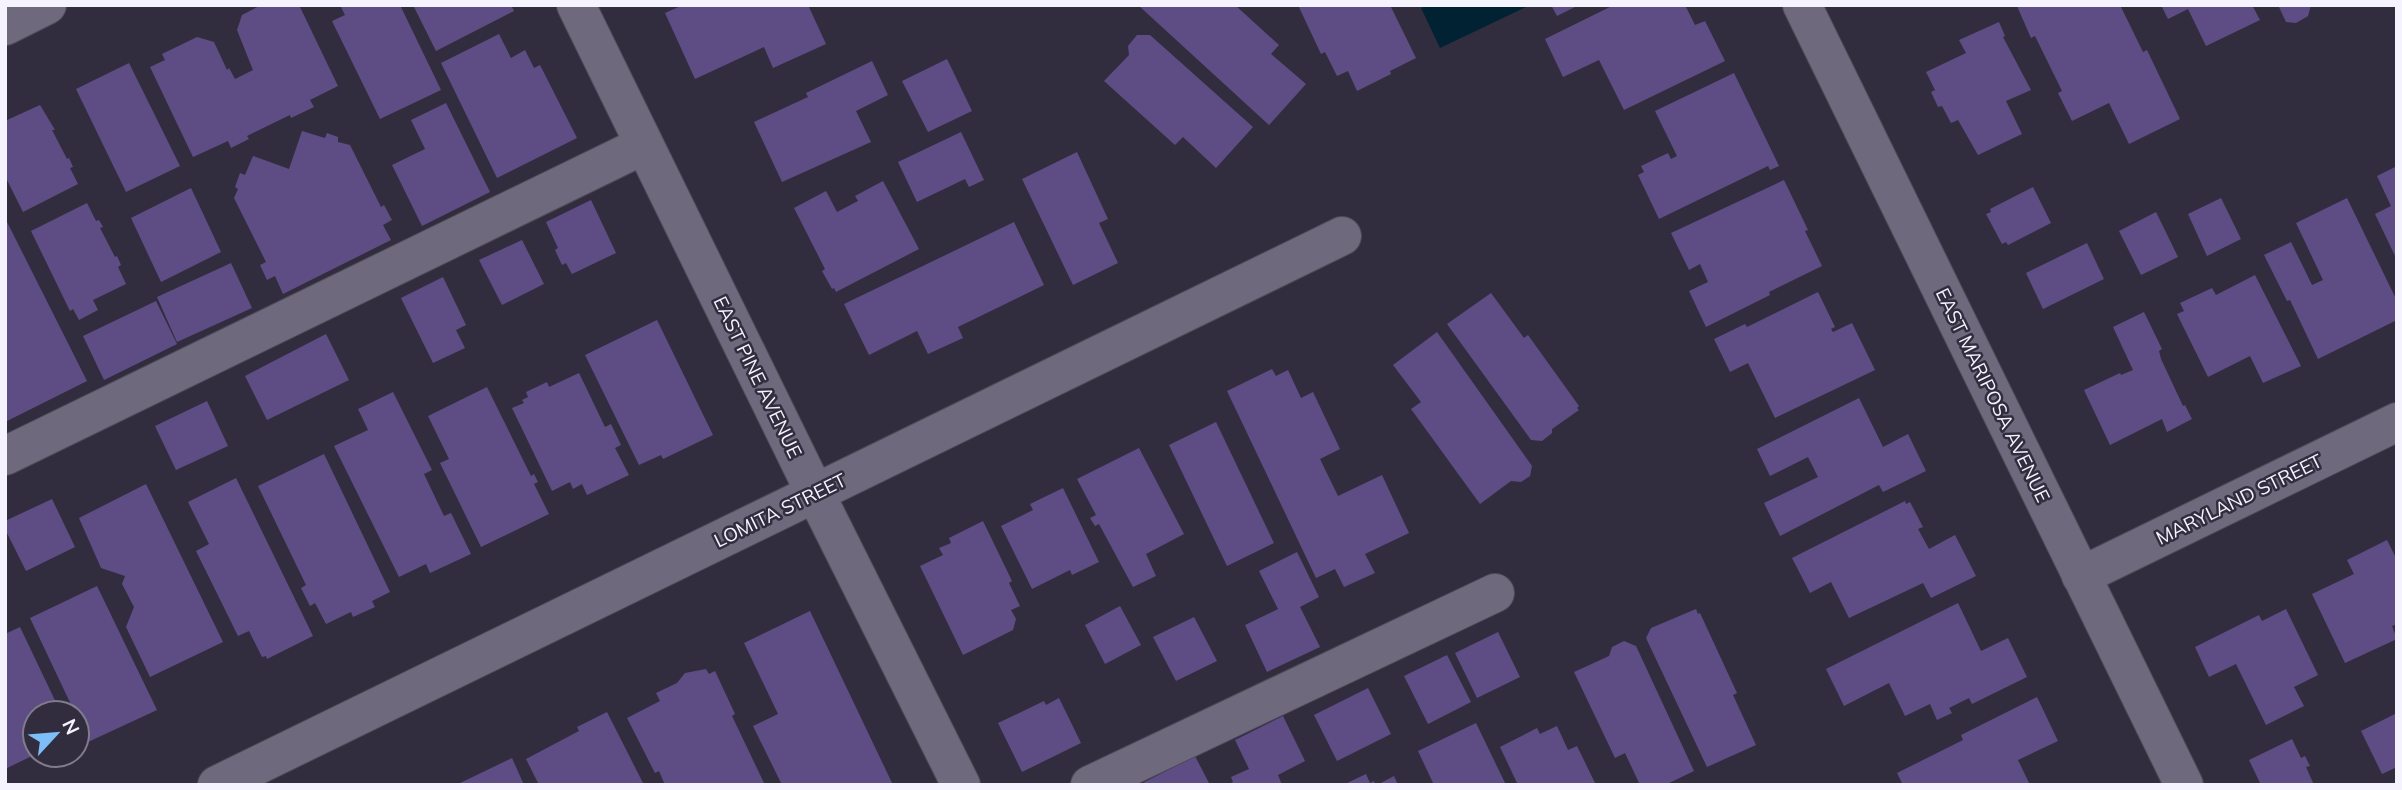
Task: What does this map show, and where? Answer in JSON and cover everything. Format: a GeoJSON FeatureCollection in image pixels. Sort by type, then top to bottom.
{"type":"FeatureCollection","features":[{"type":"Feature","properties":{"kind":"street"},"geometry":{"type":"LineString","coordinates":[[5,26],[47,5]]}},
{"type":"Feature","properties":{"kind":"street","name":"EAST PINE AVENUE"},"geometry":{"type":"LineString","coordinates":[[576,5],[961,785]]}},
{"type":"Feature","properties":{"kind":"street","name":"EAST MARIPOSA AVENUE"},"geometry":{"type":"LineString","coordinates":[[1805,6],[2184,785]]}},
{"type":"Feature","properties":{"kind":"street"},"geometry":{"type":"LineString","coordinates":[[5,456],[645,145]]}},
{"type":"Feature","properties":{"kind":"street","name":"LOMITA STREET"},"geometry":{"type":"LineString","coordinates":[[217,785],[1342,236]]}},
{"type":"Feature","properties":{"kind":"street","name":"MARYLAND STREET"},"geometry":{"type":"LineString","coordinates":[[2081,576],[2397,422]]}},
{"type":"Feature","properties":{"kind":"street"},"geometry":{"type":"LineString","coordinates":[[1090,785],[1495,593]]}},
{"type":"Feature","properties":{"kind":"water"},"geometry":{"type":"Polygon","coordinates":[[[1427,5],[1526,7],[1440,48],[1421,8],[1427,5]]]}},
{"type":"Feature","properties":{"kind":"building"},"geometry":{"type":"Polygon","coordinates":[[[261,5],[299,5],[338,86],[310,100],[314,107],[291,118],[290,115],[247,136],[249,139],[231,148],[228,141],[193,157],[150,67],[165,60],[162,54],[197,37],[214,42],[227,70],[229,68],[235,79],[253,70],[237,30],[242,15],[261,5]]]}},
{"type":"Feature","properties":{"kind":"building"},"geometry":{"type":"Polygon","coordinates":[[[340,5],[400,5],[441,90],[380,119],[332,21],[345,15],[340,5]]]}},
{"type":"Feature","properties":{"kind":"building"},"geometry":{"type":"Polygon","coordinates":[[[413,5],[511,5],[514,11],[436,51],[413,5]]]}},
{"type":"Feature","properties":{"kind":"building"},"geometry":{"type":"Polygon","coordinates":[[[683,5],[808,5],[826,44],[773,68],[764,47],[695,79],[665,13],[683,5]]]}},
{"type":"Feature","properties":{"kind":"building"},"geometry":{"type":"Polygon","coordinates":[[[1138,5],[1235,5],[1279,45],[1271,54],[1306,84],[1269,125],[1138,5]]]}},
{"type":"Feature","properties":{"kind":"building"},"geometry":{"type":"Polygon","coordinates":[[[1298,5],[1390,5],[1416,58],[1357,91],[1348,71],[1337,76],[1325,52],[1321,54],[1298,5]]]}},
{"type":"Feature","properties":{"kind":"building"},"geometry":{"type":"Polygon","coordinates":[[[1551,5],[1579,5],[1557,16],[1551,5]]]}},
{"type":"Feature","properties":{"kind":"building"},"geometry":{"type":"Polygon","coordinates":[[[1614,5],[1685,5],[1695,25],[1705,21],[1725,61],[1624,110],[1599,60],[1563,77],[1545,39],[1614,5]]]}},
{"type":"Feature","properties":{"kind":"building"},"geometry":{"type":"Polygon","coordinates":[[[2120,5],[2143,52],[2147,50],[2180,119],[2129,144],[2109,103],[2072,121],[2058,93],[2062,91],[2035,36],[2031,38],[2017,6],[2120,5]]]}},
{"type":"Feature","properties":{"kind":"building"},"geometry":{"type":"Polygon","coordinates":[[[2161,5],[2252,5],[2260,20],[2206,46],[2188,9],[2168,19],[2161,5]]]}},
{"type":"Feature","properties":{"kind":"building"},"geometry":{"type":"Polygon","coordinates":[[[2278,5],[2311,5],[2308,16],[2296,23],[2286,22],[2278,5]]]}},
{"type":"Feature","properties":{"kind":"building"},"geometry":{"type":"Polygon","coordinates":[[[1999,22],[2005,36],[2003,37],[2031,90],[2006,101],[2022,134],[1978,155],[1958,120],[1951,123],[1942,106],[1938,107],[1931,92],[1935,90],[1926,72],[1966,53],[1959,40],[1999,22]]]}},
{"type":"Feature","properties":{"kind":"building"},"geometry":{"type":"Polygon","coordinates":[[[499,34],[511,58],[525,50],[534,68],[540,65],[577,138],[497,178],[441,63],[499,34]]]}},
{"type":"Feature","properties":{"kind":"building"},"geometry":{"type":"Polygon","coordinates":[[[1137,35],[1150,35],[1253,127],[1216,168],[1183,137],[1175,145],[1104,81],[1129,55],[1128,46],[1137,35]]]}},
{"type":"Feature","properties":{"kind":"building"},"geometry":{"type":"Polygon","coordinates":[[[947,59],[972,111],[928,132],[902,81],[947,59]]]}},
{"type":"Feature","properties":{"kind":"building"},"geometry":{"type":"Polygon","coordinates":[[[872,61],[888,95],[856,111],[871,142],[782,182],[754,122],[808,97],[806,93],[872,61]]]}},
{"type":"Feature","properties":{"kind":"building"},"geometry":{"type":"Polygon","coordinates":[[[129,63],[180,166],[126,192],[76,89],[129,63]]]}},
{"type":"Feature","properties":{"kind":"building"},"geometry":{"type":"Polygon","coordinates":[[[1734,73],[1779,166],[1770,170],[1768,166],[1659,219],[1638,175],[1644,172],[1641,166],[1668,153],[1671,159],[1677,156],[1655,111],[1734,73]]]}},
{"type":"Feature","properties":{"kind":"building"},"geometry":{"type":"Polygon","coordinates":[[[446,103],[490,192],[422,226],[392,165],[425,149],[411,120],[446,103]]]}},
{"type":"Feature","properties":{"kind":"building"},"geometry":{"type":"Polygon","coordinates":[[[40,105],[55,130],[52,130],[67,159],[69,158],[73,167],[70,168],[78,184],[23,212],[5,176],[5,121],[40,105]]]}},
{"type":"Feature","properties":{"kind":"building"},"geometry":{"type":"Polygon","coordinates":[[[302,131],[325,138],[327,133],[338,137],[338,142],[350,145],[381,207],[384,205],[392,220],[383,225],[391,240],[283,294],[275,276],[267,280],[260,265],[266,262],[234,198],[238,189],[235,187],[240,173],[245,175],[253,156],[289,169],[302,131]]]}},
{"type":"Feature","properties":{"kind":"building"},"geometry":{"type":"Polygon","coordinates":[[[961,132],[984,180],[969,187],[965,179],[917,202],[898,162],[961,132]]]}},
{"type":"Feature","properties":{"kind":"building"},"geometry":{"type":"Polygon","coordinates":[[[1077,152],[1108,219],[1099,223],[1118,263],[1073,285],[1022,179],[1077,152]]]}},
{"type":"Feature","properties":{"kind":"building"},"geometry":{"type":"Polygon","coordinates":[[[2397,166],[2397,260],[2375,214],[2391,206],[2377,176],[2397,166]]]}},
{"type":"Feature","properties":{"kind":"building"},"geometry":{"type":"Polygon","coordinates":[[[1784,180],[1822,266],[1706,327],[1689,291],[1708,282],[1700,264],[1689,270],[1671,233],[1784,180]]]}},
{"type":"Feature","properties":{"kind":"building"},"geometry":{"type":"Polygon","coordinates":[[[883,181],[919,249],[836,292],[822,271],[825,269],[794,208],[826,191],[837,212],[858,201],[855,196],[883,181]]]}},
{"type":"Feature","properties":{"kind":"building"},"geometry":{"type":"Polygon","coordinates":[[[2033,187],[2051,223],[2008,245],[2006,242],[2002,244],[1986,214],[1991,212],[1990,209],[2033,187]]]}},
{"type":"Feature","properties":{"kind":"building"},"geometry":{"type":"Polygon","coordinates":[[[191,188],[221,252],[161,282],[131,218],[191,188]]]}},
{"type":"Feature","properties":{"kind":"building"},"geometry":{"type":"Polygon","coordinates":[[[2221,198],[2241,239],[2207,256],[2188,214],[2221,198]]]}},
{"type":"Feature","properties":{"kind":"building"},"geometry":{"type":"Polygon","coordinates":[[[2347,198],[2397,301],[2397,320],[2318,359],[2290,300],[2287,301],[2264,255],[2291,242],[2312,285],[2323,280],[2296,223],[2347,198]]]}},
{"type":"Feature","properties":{"kind":"building"},"geometry":{"type":"Polygon","coordinates":[[[591,200],[616,253],[572,274],[566,263],[562,265],[555,250],[558,248],[546,222],[591,200]]]}},
{"type":"Feature","properties":{"kind":"building"},"geometry":{"type":"Polygon","coordinates":[[[87,203],[96,221],[99,220],[103,227],[100,228],[115,257],[117,256],[121,265],[118,267],[126,284],[93,300],[98,310],[79,320],[73,309],[70,311],[31,231],[87,203]]]}},
{"type":"Feature","properties":{"kind":"building"},"geometry":{"type":"Polygon","coordinates":[[[2156,212],[2178,257],[2141,275],[2119,231],[2156,212]]]}},
{"type":"Feature","properties":{"kind":"building"},"geometry":{"type":"Polygon","coordinates":[[[5,218],[87,381],[5,422],[5,218]]]}},
{"type":"Feature","properties":{"kind":"building"},"geometry":{"type":"Polygon","coordinates":[[[1014,222],[1044,285],[958,327],[963,338],[928,354],[917,331],[869,355],[844,304],[1014,222]]]}},
{"type":"Feature","properties":{"kind":"building"},"geometry":{"type":"Polygon","coordinates":[[[522,240],[544,284],[502,305],[479,260],[522,240]]]}},
{"type":"Feature","properties":{"kind":"building"},"geometry":{"type":"Polygon","coordinates":[[[2087,243],[2104,279],[2043,309],[2026,273],[2087,243]]]}},
{"type":"Feature","properties":{"kind":"building"},"geometry":{"type":"Polygon","coordinates":[[[231,263],[252,308],[177,342],[157,297],[231,263]]]}},
{"type":"Feature","properties":{"kind":"building"},"geometry":{"type":"Polygon","coordinates":[[[2255,275],[2301,366],[2263,383],[2250,356],[2208,377],[2177,314],[2184,311],[2180,303],[2212,288],[2216,295],[2255,275]]]}},
{"type":"Feature","properties":{"kind":"building"},"geometry":{"type":"Polygon","coordinates":[[[443,277],[466,325],[456,330],[465,348],[433,363],[401,298],[443,277]]]}},
{"type":"Feature","properties":{"kind":"building"},"geometry":{"type":"Polygon","coordinates":[[[1818,292],[1835,327],[1831,329],[1833,332],[1852,323],[1875,370],[1775,418],[1748,363],[1730,372],[1714,339],[1745,324],[1747,327],[1818,292]]]}},
{"type":"Feature","properties":{"kind":"building"},"geometry":{"type":"Polygon","coordinates":[[[1491,293],[1524,338],[1528,335],[1579,406],[1579,410],[1552,429],[1552,433],[1542,441],[1531,440],[1447,324],[1491,293]]]}},
{"type":"Feature","properties":{"kind":"building"},"geometry":{"type":"Polygon","coordinates":[[[156,301],[177,344],[104,380],[83,336],[156,301]]]}},
{"type":"Feature","properties":{"kind":"building"},"geometry":{"type":"Polygon","coordinates":[[[2144,312],[2162,349],[2159,351],[2161,359],[2192,419],[2167,432],[2162,419],[2110,445],[2084,390],[2120,373],[2121,375],[2133,370],[2113,327],[2144,312]]]}},
{"type":"Feature","properties":{"kind":"building"},"geometry":{"type":"Polygon","coordinates":[[[657,320],[713,435],[663,459],[661,455],[639,465],[585,355],[657,320]]]}},
{"type":"Feature","properties":{"kind":"building"},"geometry":{"type":"Polygon","coordinates":[[[1437,332],[1532,466],[1530,476],[1521,482],[1511,481],[1480,504],[1411,409],[1421,402],[1393,365],[1437,332]]]}},
{"type":"Feature","properties":{"kind":"building"},"geometry":{"type":"Polygon","coordinates":[[[326,334],[349,380],[267,420],[245,376],[326,334]]]}},
{"type":"Feature","properties":{"kind":"building"},"geometry":{"type":"Polygon","coordinates":[[[1272,369],[1276,376],[1288,370],[1301,398],[1313,392],[1340,449],[1320,459],[1338,496],[1382,475],[1409,533],[1365,554],[1375,573],[1344,587],[1335,569],[1316,578],[1227,391],[1272,369]]]}},
{"type":"Feature","properties":{"kind":"building"},"geometry":{"type":"Polygon","coordinates":[[[579,373],[605,427],[611,424],[621,445],[615,448],[629,475],[587,495],[582,484],[573,489],[570,482],[552,491],[512,408],[524,403],[522,400],[528,397],[526,392],[547,382],[549,387],[579,373]]]}},
{"type":"Feature","properties":{"kind":"building"},"geometry":{"type":"Polygon","coordinates":[[[487,387],[531,476],[534,474],[538,482],[534,484],[549,514],[481,547],[440,463],[449,459],[428,416],[487,387]]]}},
{"type":"Feature","properties":{"kind":"building"},"geometry":{"type":"Polygon","coordinates":[[[393,392],[432,470],[424,474],[444,516],[451,513],[471,554],[430,573],[426,564],[399,577],[334,446],[368,430],[358,409],[393,392]]]}},
{"type":"Feature","properties":{"kind":"building"},"geometry":{"type":"Polygon","coordinates":[[[1859,398],[1883,447],[1908,434],[1926,471],[1883,492],[1879,485],[1780,536],[1764,503],[1818,477],[1808,457],[1770,476],[1757,449],[1859,398]]]}},
{"type":"Feature","properties":{"kind":"building"},"geometry":{"type":"Polygon","coordinates":[[[207,401],[228,446],[176,470],[155,426],[207,401]]]}},
{"type":"Feature","properties":{"kind":"building"},"geometry":{"type":"Polygon","coordinates":[[[1216,422],[1274,543],[1227,566],[1169,445],[1216,422]]]}},
{"type":"Feature","properties":{"kind":"building"},"geometry":{"type":"Polygon","coordinates":[[[1139,448],[1184,534],[1146,554],[1156,576],[1133,587],[1099,524],[1095,526],[1090,518],[1096,515],[1077,479],[1139,448]]]}},
{"type":"Feature","properties":{"kind":"building"},"geometry":{"type":"Polygon","coordinates":[[[324,454],[390,592],[372,601],[375,607],[353,617],[351,612],[326,624],[315,603],[310,606],[301,588],[306,585],[258,486],[324,454]]]}},
{"type":"Feature","properties":{"kind":"building"},"geometry":{"type":"Polygon","coordinates":[[[236,478],[313,636],[267,659],[266,656],[262,657],[249,631],[238,636],[196,551],[209,544],[188,502],[236,478]]]}},
{"type":"Feature","properties":{"kind":"building"},"geometry":{"type":"Polygon","coordinates":[[[146,484],[223,642],[150,677],[126,627],[134,607],[122,584],[125,576],[101,568],[79,518],[146,484]]]}},
{"type":"Feature","properties":{"kind":"building"},"geometry":{"type":"Polygon","coordinates":[[[1063,488],[1099,562],[1072,575],[1070,570],[1032,589],[1001,526],[1033,510],[1030,504],[1063,488]]]}},
{"type":"Feature","properties":{"kind":"building"},"geometry":{"type":"Polygon","coordinates":[[[52,499],[75,547],[26,571],[5,529],[5,521],[52,499]]]}},
{"type":"Feature","properties":{"kind":"building"},"geometry":{"type":"Polygon","coordinates":[[[1905,501],[1906,504],[1910,502],[1923,527],[1918,529],[1929,549],[1955,535],[1976,576],[1931,598],[1923,583],[1849,618],[1831,582],[1810,593],[1792,558],[1905,501]]]}},
{"type":"Feature","properties":{"kind":"building"},"geometry":{"type":"Polygon","coordinates":[[[983,521],[1012,581],[1009,583],[1020,606],[1011,610],[1016,619],[1013,630],[963,655],[920,566],[943,555],[939,548],[951,543],[949,538],[983,521]]]}},
{"type":"Feature","properties":{"kind":"building"},"geometry":{"type":"Polygon","coordinates":[[[2387,540],[2397,560],[2397,624],[2392,626],[2397,639],[2345,663],[2312,594],[2354,574],[2347,560],[2387,540]]]}},
{"type":"Feature","properties":{"kind":"building"},"geometry":{"type":"Polygon","coordinates":[[[1297,552],[1319,597],[1300,607],[1320,647],[1267,672],[1245,625],[1278,609],[1259,571],[1297,552]]]}},
{"type":"Feature","properties":{"kind":"building"},"geometry":{"type":"Polygon","coordinates":[[[97,586],[157,710],[91,741],[91,699],[68,699],[30,618],[97,586]]]}},
{"type":"Feature","properties":{"kind":"building"},"geometry":{"type":"Polygon","coordinates":[[[1958,603],[1981,651],[2008,638],[2027,677],[1972,704],[1969,698],[1949,708],[1952,713],[1937,720],[1930,704],[1905,716],[1889,683],[1844,706],[1826,669],[1958,603]]]}},
{"type":"Feature","properties":{"kind":"building"},"geometry":{"type":"Polygon","coordinates":[[[1120,606],[1141,645],[1105,664],[1085,625],[1120,606]]]}},
{"type":"Feature","properties":{"kind":"building"},"geometry":{"type":"Polygon","coordinates":[[[1696,609],[1737,693],[1733,695],[1756,745],[1707,767],[1646,638],[1651,628],[1696,609]]]}},
{"type":"Feature","properties":{"kind":"building"},"geometry":{"type":"Polygon","coordinates":[[[2286,609],[2318,675],[2294,687],[2304,706],[2266,725],[2236,664],[2209,677],[2195,647],[2259,615],[2262,621],[2286,609]]]}},
{"type":"Feature","properties":{"kind":"building"},"geometry":{"type":"Polygon","coordinates":[[[810,611],[893,785],[782,785],[753,726],[778,714],[744,643],[810,611]]]}},
{"type":"Feature","properties":{"kind":"building"},"geometry":{"type":"Polygon","coordinates":[[[1194,617],[1217,661],[1176,681],[1153,637],[1194,617]]]}},
{"type":"Feature","properties":{"kind":"building"},"geometry":{"type":"Polygon","coordinates":[[[20,627],[54,699],[21,699],[21,761],[5,769],[5,634],[20,627]]]}},
{"type":"Feature","properties":{"kind":"building"},"geometry":{"type":"Polygon","coordinates":[[[1498,632],[1520,677],[1477,698],[1455,653],[1498,632]]]}},
{"type":"Feature","properties":{"kind":"building"},"geometry":{"type":"Polygon","coordinates":[[[1624,641],[1636,646],[1694,771],[1665,785],[1640,785],[1625,753],[1615,758],[1574,672],[1609,656],[1612,647],[1624,641]]]}},
{"type":"Feature","properties":{"kind":"building"},"geometry":{"type":"Polygon","coordinates":[[[1447,655],[1471,702],[1428,724],[1404,676],[1447,655]]]}},
{"type":"Feature","properties":{"kind":"building"},"geometry":{"type":"Polygon","coordinates":[[[706,669],[709,674],[715,671],[735,714],[732,716],[765,785],[665,785],[659,771],[655,773],[627,718],[660,701],[656,693],[677,683],[685,673],[706,669]]]}},
{"type":"Feature","properties":{"kind":"building"},"geometry":{"type":"Polygon","coordinates":[[[1368,688],[1391,734],[1337,761],[1314,715],[1368,688]]]}},
{"type":"Feature","properties":{"kind":"building"},"geometry":{"type":"Polygon","coordinates":[[[2037,697],[2058,741],[2018,760],[2030,785],[1903,785],[1897,773],[1963,740],[1961,735],[2037,697]]]}},
{"type":"Feature","properties":{"kind":"building"},"geometry":{"type":"Polygon","coordinates":[[[1059,698],[1081,743],[1022,772],[998,723],[1044,701],[1046,705],[1059,698]]]}},
{"type":"Feature","properties":{"kind":"building"},"geometry":{"type":"Polygon","coordinates":[[[607,712],[644,785],[539,785],[526,759],[579,731],[577,727],[607,712]]]}},
{"type":"Feature","properties":{"kind":"building"},"geometry":{"type":"Polygon","coordinates":[[[2397,713],[2397,767],[2382,774],[2361,731],[2397,713]]]}},
{"type":"Feature","properties":{"kind":"building"},"geometry":{"type":"Polygon","coordinates":[[[1283,716],[1305,761],[1278,775],[1282,785],[1228,785],[1233,782],[1231,777],[1249,769],[1235,740],[1283,716]]]}},
{"type":"Feature","properties":{"kind":"building"},"geometry":{"type":"Polygon","coordinates":[[[1476,723],[1506,785],[1434,785],[1418,751],[1476,723]]]}},
{"type":"Feature","properties":{"kind":"building"},"geometry":{"type":"Polygon","coordinates":[[[1557,726],[1568,750],[1577,746],[1596,785],[1518,785],[1500,747],[1537,728],[1540,734],[1557,726]]]}},
{"type":"Feature","properties":{"kind":"building"},"geometry":{"type":"Polygon","coordinates":[[[2292,739],[2301,758],[2305,756],[2310,766],[2306,767],[2314,785],[2261,785],[2249,760],[2292,739]]]}},
{"type":"Feature","properties":{"kind":"building"},"geometry":{"type":"Polygon","coordinates":[[[1195,756],[1210,785],[1139,785],[1195,756]]]}},
{"type":"Feature","properties":{"kind":"building"},"geometry":{"type":"Polygon","coordinates":[[[512,758],[524,785],[456,785],[512,758]]]}},
{"type":"Feature","properties":{"kind":"building"},"geometry":{"type":"Polygon","coordinates":[[[1366,774],[1370,783],[1374,781],[1375,785],[1343,785],[1366,774]]]}},
{"type":"Feature","properties":{"kind":"building"},"geometry":{"type":"Polygon","coordinates":[[[1394,776],[1398,785],[1377,785],[1394,776]]]}}]}
